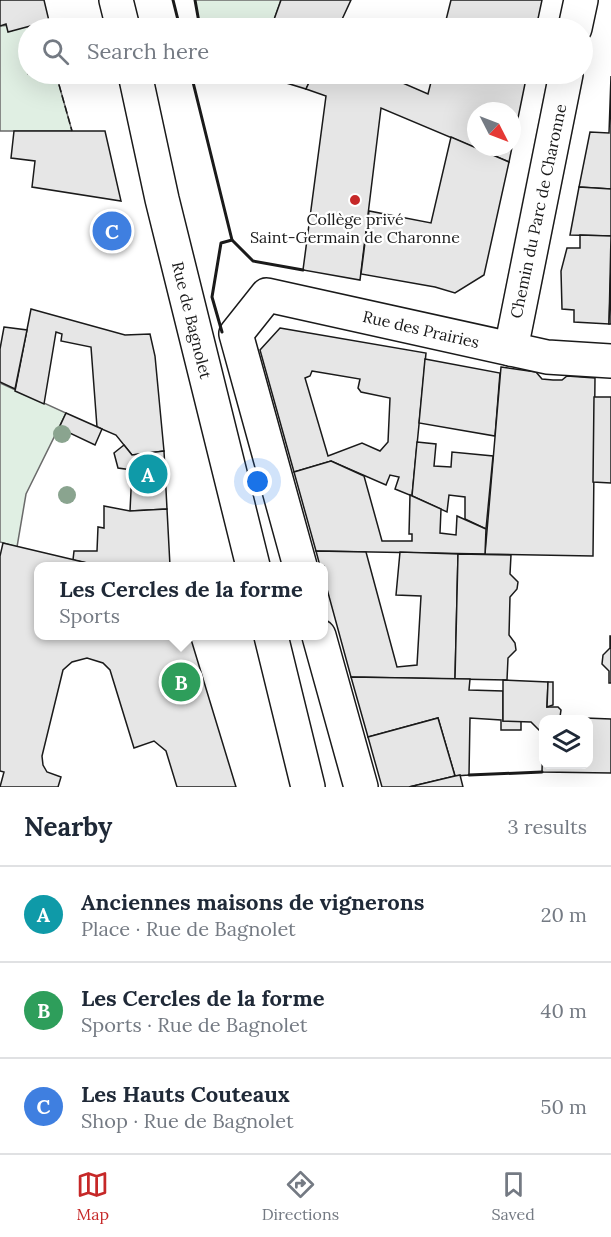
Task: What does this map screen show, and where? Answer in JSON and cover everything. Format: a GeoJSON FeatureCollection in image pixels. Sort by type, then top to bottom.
{"type":"FeatureCollection","features":[{"type":"Feature","properties":{"kind":"street"},"geometry":{"type":"LineString","coordinates":[[116,0],[120,18]]}},
{"type":"Feature","properties":{"kind":"street"},"geometry":{"type":"LineString","coordinates":[[577,18],[580,0]]}},
{"type":"Feature","properties":{"kind":"street","name":"Rue de Bagnolet"},"geometry":{"type":"LineString","coordinates":[[137,84],[162,199],[253,562]]}},
{"type":"Feature","properties":{"kind":"street","name":"Chemin du Parc de Charonne"},"geometry":{"type":"LineString","coordinates":[[511,349],[564,84]]}},
{"type":"Feature","properties":{"kind":"street","name":"Rue des Prairies"},"geometry":{"type":"LineString","coordinates":[[299,562],[236,334],[267,295],[547,357],[611,362]]}},
{"type":"Feature","properties":{"kind":"street"},"geometry":{"type":"LineString","coordinates":[[272,640],[308,787]]}},
{"type":"Feature","properties":{"kind":"street"},"geometry":{"type":"LineString","coordinates":[[320,640],[361,787]]}},
{"type":"Feature","properties":{"kind":"green space"},"geometry":{"type":"Polygon","coordinates":[[[195,0],[281,0],[275,18],[198,18],[195,0]]]}},
{"type":"Feature","properties":{"kind":"green space"},"geometry":{"type":"Polygon","coordinates":[[[18,24],[18,84],[59,84],[72,131],[0,131],[0,26],[18,24]]]}},
{"type":"Feature","properties":{"kind":"green space"},"geometry":{"type":"Polygon","coordinates":[[[0,383],[66,413],[26,494],[17,547],[0,542],[0,383]]]}},
{"type":"Feature","properties":{"kind":"building"},"geometry":{"type":"Polygon","coordinates":[[[0,0],[44,0],[48,18],[18,18],[18,29],[8,32],[6,24],[0,26],[0,0]]]}},
{"type":"Feature","properties":{"kind":"building"},"geometry":{"type":"Polygon","coordinates":[[[281,0],[351,0],[343,18],[275,18],[281,0]]]}},
{"type":"Feature","properties":{"kind":"building"},"geometry":{"type":"Polygon","coordinates":[[[451,0],[542,0],[538,18],[446,18],[451,0]]]}},
{"type":"Feature","properties":{"kind":"building"},"geometry":{"type":"Polygon","coordinates":[[[611,76],[611,189],[579,187],[590,132],[609,133],[611,76]]]}},
{"type":"Feature","properties":{"kind":"building"},"geometry":{"type":"Polygon","coordinates":[[[290,84],[308,84],[306,89],[290,84]]]}},
{"type":"Feature","properties":{"kind":"building"},"geometry":{"type":"Polygon","coordinates":[[[308,84],[405,84],[428,94],[430,84],[525,84],[521,103],[467,102],[467,144],[381,108],[360,280],[303,270],[326,96],[306,89],[308,84]]]}},
{"type":"Feature","properties":{"kind":"building"},"geometry":{"type":"Polygon","coordinates":[[[14,131],[105,131],[121,201],[32,187],[35,161],[11,158],[14,131]]]}},
{"type":"Feature","properties":{"kind":"building"},"geometry":{"type":"Polygon","coordinates":[[[451,137],[467,144],[467,156],[495,156],[509,162],[484,275],[455,293],[435,287],[361,274],[369,211],[431,223],[451,137]]]}},
{"type":"Feature","properties":{"kind":"building"},"geometry":{"type":"Polygon","coordinates":[[[495,156],[510,156],[509,162],[495,156]]]}},
{"type":"Feature","properties":{"kind":"building"},"geometry":{"type":"Polygon","coordinates":[[[579,187],[611,189],[611,236],[570,235],[579,187]]]}},
{"type":"Feature","properties":{"kind":"building"},"geometry":{"type":"Polygon","coordinates":[[[580,235],[611,236],[609,324],[574,322],[574,310],[562,309],[561,271],[567,248],[580,248],[580,235]]]}},
{"type":"Feature","properties":{"kind":"building"},"geometry":{"type":"Polygon","coordinates":[[[611,268],[611,324],[609,324],[611,268]]]}},
{"type":"Feature","properties":{"kind":"building"},"geometry":{"type":"Polygon","coordinates":[[[31,309],[125,335],[150,334],[155,356],[164,451],[132,455],[116,435],[97,427],[91,347],[61,341],[62,334],[56,332],[44,404],[15,391],[31,309]]]}},
{"type":"Feature","properties":{"kind":"building"},"geometry":{"type":"Polygon","coordinates":[[[4,327],[27,330],[15,389],[0,382],[0,349],[4,327]]]}},
{"type":"Feature","properties":{"kind":"building"},"geometry":{"type":"Polygon","coordinates":[[[280,328],[426,353],[412,496],[395,489],[399,477],[390,475],[386,485],[331,461],[294,472],[260,350],[280,328]],[[312,371],[310,376],[305,378],[328,456],[362,443],[380,451],[388,442],[390,398],[361,392],[358,388],[360,379],[312,371]]]}},
{"type":"Feature","properties":{"kind":"building"},"geometry":{"type":"Polygon","coordinates":[[[425,359],[500,373],[495,436],[419,423],[425,359]]]}},
{"type":"Feature","properties":{"kind":"building"},"geometry":{"type":"Polygon","coordinates":[[[501,367],[536,372],[542,379],[562,380],[567,376],[595,378],[593,556],[485,554],[501,367]]]}},
{"type":"Feature","properties":{"kind":"building"},"geometry":{"type":"Polygon","coordinates":[[[594,397],[611,397],[611,483],[593,482],[594,397]]]}},
{"type":"Feature","properties":{"kind":"building"},"geometry":{"type":"Polygon","coordinates":[[[66,413],[102,429],[95,445],[59,428],[66,413]]]}},
{"type":"Feature","properties":{"kind":"building"},"geometry":{"type":"Polygon","coordinates":[[[417,442],[436,444],[434,466],[451,467],[452,452],[493,456],[486,529],[465,519],[465,497],[449,495],[447,512],[412,496],[417,442]]]}},
{"type":"Feature","properties":{"kind":"building"},"geometry":{"type":"Polygon","coordinates":[[[124,445],[132,455],[164,451],[167,509],[130,511],[132,470],[118,468],[114,453],[124,445]]]}},
{"type":"Feature","properties":{"kind":"building"},"geometry":{"type":"Polygon","coordinates":[[[331,461],[364,476],[382,541],[412,541],[412,534],[409,534],[410,495],[441,509],[440,533],[456,535],[457,516],[486,529],[485,554],[316,551],[294,472],[331,461]]]}},
{"type":"Feature","properties":{"kind":"building"},"geometry":{"type":"Polygon","coordinates":[[[104,506],[130,511],[167,509],[170,562],[82,562],[73,560],[74,551],[97,551],[98,527],[104,528],[104,506]]]}},
{"type":"Feature","properties":{"kind":"building"},"geometry":{"type":"Polygon","coordinates":[[[3,543],[83,562],[34,562],[34,640],[191,640],[236,787],[177,787],[166,751],[154,741],[134,748],[110,670],[103,663],[87,658],[72,662],[63,670],[42,756],[47,772],[61,777],[58,787],[0,787],[4,772],[0,771],[0,556],[3,543]]]}},
{"type":"Feature","properties":{"kind":"building"},"geometry":{"type":"Polygon","coordinates":[[[316,551],[366,552],[397,667],[417,665],[421,596],[396,595],[400,552],[458,554],[455,679],[351,677],[328,593],[328,562],[319,562],[316,551]]]}},
{"type":"Feature","properties":{"kind":"building"},"geometry":{"type":"Polygon","coordinates":[[[458,554],[511,555],[510,574],[518,582],[517,589],[510,597],[509,635],[515,643],[516,650],[508,658],[507,680],[455,679],[458,554]]]}},
{"type":"Feature","properties":{"kind":"building"},"geometry":{"type":"Polygon","coordinates":[[[610,636],[611,683],[609,683],[609,671],[602,664],[603,655],[610,648],[610,636]]]}},
{"type":"Feature","properties":{"kind":"building"},"geometry":{"type":"Polygon","coordinates":[[[351,677],[470,679],[469,690],[503,691],[503,721],[521,721],[521,730],[501,730],[501,720],[470,718],[469,775],[455,776],[438,718],[368,737],[351,677]]]}},
{"type":"Feature","properties":{"kind":"building"},"geometry":{"type":"Polygon","coordinates":[[[503,680],[548,682],[547,707],[558,707],[561,710],[560,715],[539,715],[539,730],[531,722],[503,721],[503,680]]]}},
{"type":"Feature","properties":{"kind":"building"},"geometry":{"type":"Polygon","coordinates":[[[548,682],[553,682],[553,705],[547,707],[548,682]]]}},
{"type":"Feature","properties":{"kind":"building"},"geometry":{"type":"Polygon","coordinates":[[[438,718],[455,776],[409,787],[382,787],[368,737],[438,718]]]}},
{"type":"Feature","properties":{"kind":"building"},"geometry":{"type":"Polygon","coordinates":[[[593,718],[611,719],[611,773],[542,772],[542,769],[593,769],[593,718]]]}},
{"type":"Feature","properties":{"kind":"building"},"geometry":{"type":"Polygon","coordinates":[[[460,775],[463,787],[409,787],[455,776],[460,775]]]}},
{"type":"Feature","properties":{"kind":"fence"},"geometry":{"type":"LineString","coordinates":[[59,84],[72,131]]}},
{"type":"Feature","properties":{"kind":"wall"},"geometry":{"type":"LineString","coordinates":[[173,0],[178,18]]}},
{"type":"Feature","properties":{"kind":"wall"},"geometry":{"type":"LineString","coordinates":[[195,0],[198,18]]}},
{"type":"Feature","properties":{"kind":"wall"},"geometry":{"type":"LineString","coordinates":[[193,84],[232,240],[221,243],[212,297],[222,332]]}},
{"type":"Feature","properties":{"kind":"wall"},"geometry":{"type":"LineString","coordinates":[[232,240],[253,261],[303,270]]}},
{"type":"Feature","properties":{"kind":"wall"},"geometry":{"type":"LineString","coordinates":[[469,775],[542,772]]}},
{"type":"Feature","properties":{"kind":"place","name":"Collège privé Saint-Germain de Charonne"},"geometry":{"type":"Point","coordinates":[355,200]}},
{"type":"Feature","properties":{"kind":"place","name":"Les Hauts Couteaux"},"geometry":{"type":"Point","coordinates":[112,231]}},
{"type":"Feature","properties":{"kind":"place","name":"Anciennes maisons de vignerons"},"geometry":{"type":"Point","coordinates":[148,474]}},
{"type":"Feature","properties":{"kind":"place","name":"Les Cercles de la forme"},"geometry":{"type":"Point","coordinates":[181,682]}}]}
